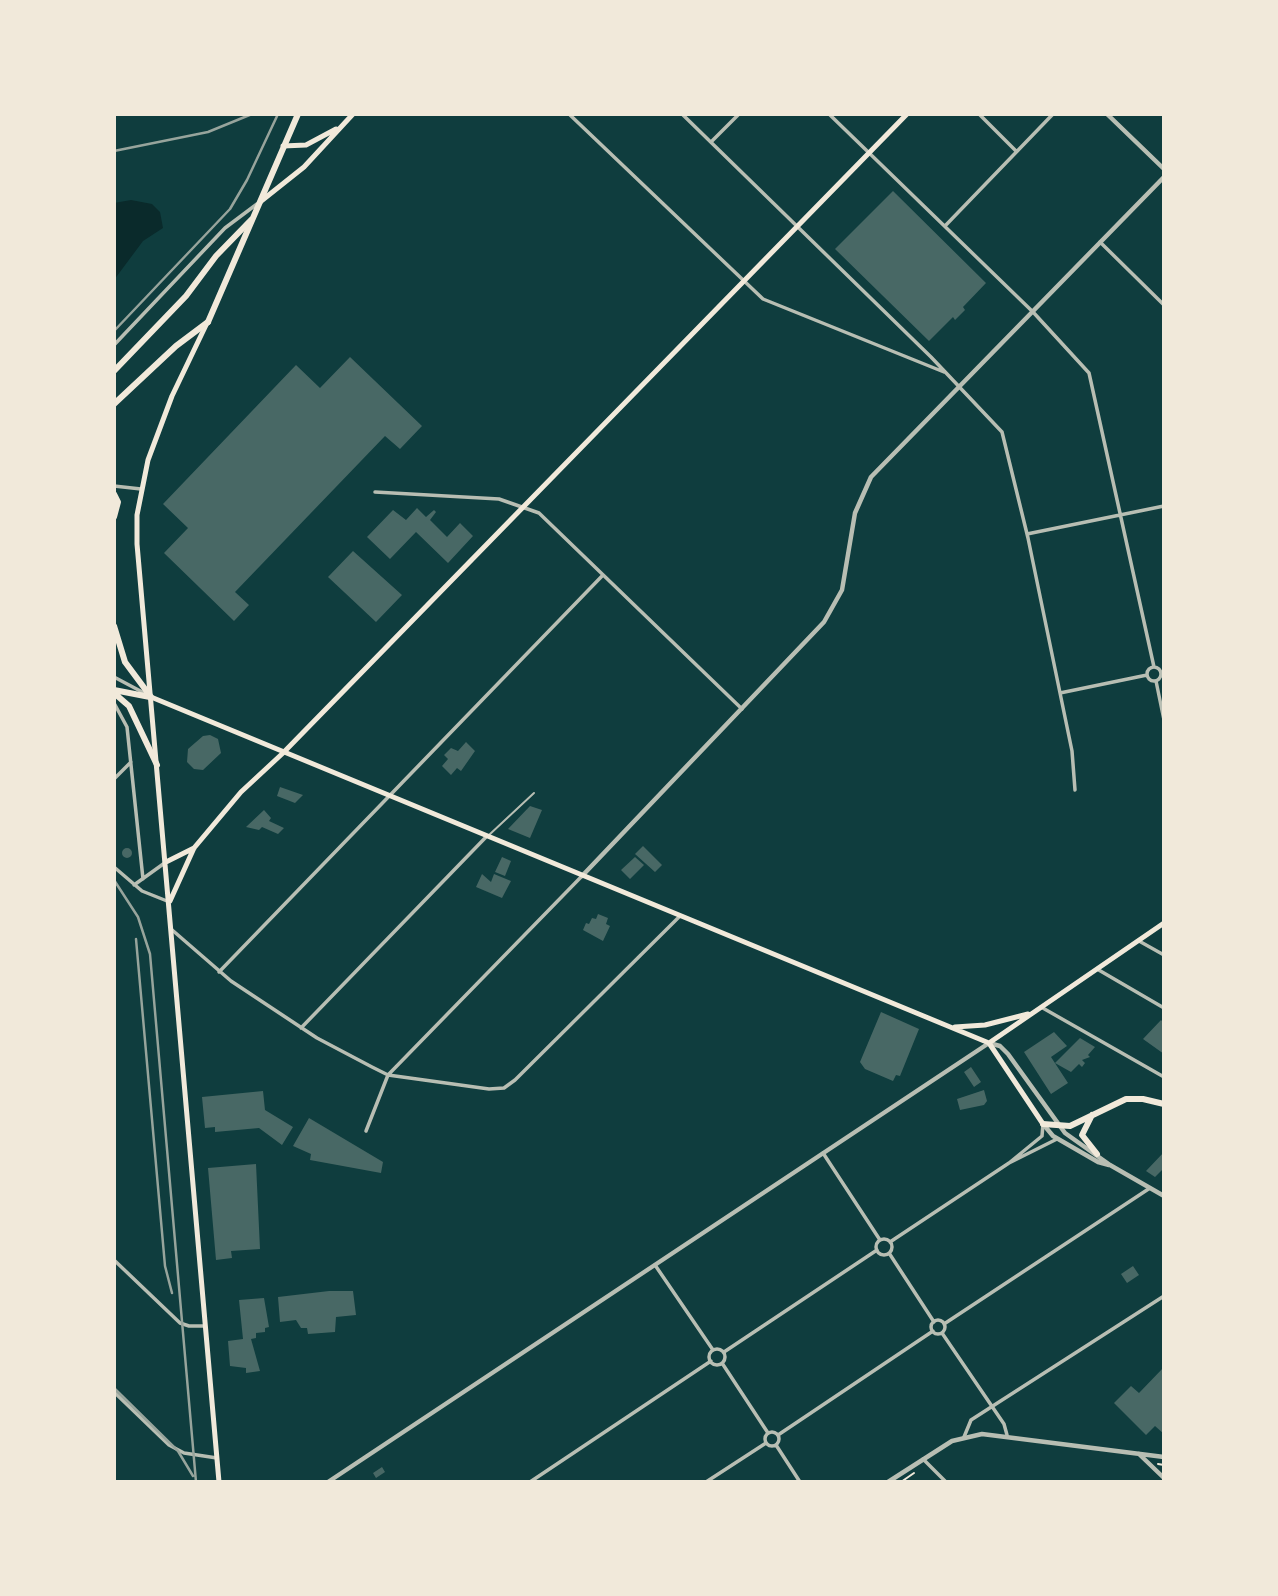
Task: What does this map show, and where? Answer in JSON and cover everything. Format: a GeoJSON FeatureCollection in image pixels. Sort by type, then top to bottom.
{"type":"FeatureCollection","features":[{"type":"Feature","properties":{"kind":"highway"},"geometry":{"type":"LineString","coordinates":[[114,404],[176,346],[208,322],[298,114]]}},
{"type":"Feature","properties":{"kind":"highway"},"geometry":{"type":"LineString","coordinates":[[114,371],[186,296],[216,256],[251,220]]}},
{"type":"Feature","properties":{"kind":"highway"},"geometry":{"type":"LineString","coordinates":[[114,495],[118,502],[114,517]]}},
{"type":"Feature","properties":{"kind":"highway"},"geometry":{"type":"LineString","coordinates":[[114,626],[125,662],[151,697]]}},
{"type":"Feature","properties":{"kind":"highway"},"geometry":{"type":"LineString","coordinates":[[114,692],[151,697]]}},
{"type":"Feature","properties":{"kind":"highway"},"geometry":{"type":"LineString","coordinates":[[114,692],[129,706],[157,765]]}},
{"type":"Feature","properties":{"kind":"highway"},"geometry":{"type":"LineString","coordinates":[[1042,1124],[1060,1128],[1126,1100],[1143,1099],[1164,1104]]}},
{"type":"Feature","properties":{"kind":"highway"},"geometry":{"type":"LineString","coordinates":[[1093,1113],[1082,1135],[1097,1154]]}},
{"type":"Feature","properties":{"kind":"main road"},"geometry":{"type":"LineString","coordinates":[[260,202],[304,167],[353,114]]}},
{"type":"Feature","properties":{"kind":"main road"},"geometry":{"type":"LineString","coordinates":[[169,902],[194,848],[241,792],[283,753],[907,114]]}},
{"type":"Feature","properties":{"kind":"main road"},"geometry":{"type":"LineString","coordinates":[[283,146],[306,145],[339,127]]}},
{"type":"Feature","properties":{"kind":"main road"},"geometry":{"type":"LineString","coordinates":[[208,322],[158,430],[141,489],[137,544],[219,1482]]}},
{"type":"Feature","properties":{"kind":"main road"},"geometry":{"type":"LineString","coordinates":[[151,697],[989,1043],[1042,1124]]}},
{"type":"Feature","properties":{"kind":"main road"},"geometry":{"type":"LineString","coordinates":[[166,862],[194,848]]}},
{"type":"Feature","properties":{"kind":"main road"},"geometry":{"type":"LineString","coordinates":[[989,1043],[1164,923]]}},
{"type":"Feature","properties":{"kind":"main road"},"geometry":{"type":"LineString","coordinates":[[952,1028],[985,1025],[1033,1012]]}},
{"type":"Feature","properties":{"kind":"street"},"geometry":{"type":"LineString","coordinates":[[569,114],[763,299],[947,373]]}},
{"type":"Feature","properties":{"kind":"street"},"geometry":{"type":"LineString","coordinates":[[682,114],[947,373],[997,426],[1006,440],[1072,751],[1075,790]]}},
{"type":"Feature","properties":{"kind":"street"},"geometry":{"type":"LineString","coordinates":[[710,142],[739,114]]}},
{"type":"Feature","properties":{"kind":"street"},"geometry":{"type":"LineString","coordinates":[[830,114],[1082,362],[1093,383],[1154,667],[1163,672],[1156,681]]}},
{"type":"Feature","properties":{"kind":"street"},"geometry":{"type":"LineString","coordinates":[[979,114],[1016,151]]}},
{"type":"Feature","properties":{"kind":"street"},"geometry":{"type":"LineString","coordinates":[[945,226],[1053,114]]}},
{"type":"Feature","properties":{"kind":"street"},"geometry":{"type":"LineString","coordinates":[[1107,114],[1164,169]]}},
{"type":"Feature","properties":{"kind":"street"},"geometry":{"type":"LineString","coordinates":[[366,1131],[388,1075],[816,632],[833,608],[846,576],[855,513],[866,486],[881,466],[1164,177]]}},
{"type":"Feature","properties":{"kind":"street"},"geometry":{"type":"LineString","coordinates":[[114,345],[225,228],[260,202]]}},
{"type":"Feature","properties":{"kind":"street"},"geometry":{"type":"LineString","coordinates":[[1100,242],[1164,305]]}},
{"type":"Feature","properties":{"kind":"street"},"geometry":{"type":"LineString","coordinates":[[114,486],[141,489]]}},
{"type":"Feature","properties":{"kind":"street"},"geometry":{"type":"LineString","coordinates":[[376,492],[492,498],[539,513],[743,709]]}},
{"type":"Feature","properties":{"kind":"street"},"geometry":{"type":"LineString","coordinates":[[1027,534],[1164,506]]}},
{"type":"Feature","properties":{"kind":"street"},"geometry":{"type":"LineString","coordinates":[[219,972],[603,575]]}},
{"type":"Feature","properties":{"kind":"street"},"geometry":{"type":"LineString","coordinates":[[1147,675],[1148,670],[1154,667]]}},
{"type":"Feature","properties":{"kind":"street"},"geometry":{"type":"LineString","coordinates":[[1059,693],[1147,675],[1156,681],[1164,720]]}},
{"type":"Feature","properties":{"kind":"street"},"geometry":{"type":"LineString","coordinates":[[114,677],[151,697]]}},
{"type":"Feature","properties":{"kind":"street"},"geometry":{"type":"LineString","coordinates":[[114,704],[121,711],[127,727],[144,879]]}},
{"type":"Feature","properties":{"kind":"street"},"geometry":{"type":"LineString","coordinates":[[114,779],[131,762]]}},
{"type":"Feature","properties":{"kind":"street"},"geometry":{"type":"LineString","coordinates":[[301,1028],[487,836]]}},
{"type":"Feature","properties":{"kind":"street"},"geometry":{"type":"LineString","coordinates":[[134,885],[166,862]]}},
{"type":"Feature","properties":{"kind":"street"},"geometry":{"type":"LineString","coordinates":[[114,867],[148,895],[169,902]]}},
{"type":"Feature","properties":{"kind":"street"},"geometry":{"type":"LineString","coordinates":[[172,929],[219,972],[301,1028],[388,1075],[489,1089],[505,1088],[540,1057],[680,916]]}},
{"type":"Feature","properties":{"kind":"street"},"geometry":{"type":"LineString","coordinates":[[1139,940],[1164,955]]}},
{"type":"Feature","properties":{"kind":"street"},"geometry":{"type":"LineString","coordinates":[[1097,969],[1164,1008]]}},
{"type":"Feature","properties":{"kind":"street"},"geometry":{"type":"LineString","coordinates":[[1041,1007],[1164,1077]]}},
{"type":"Feature","properties":{"kind":"street"},"geometry":{"type":"LineString","coordinates":[[328,1482],[989,1043],[1008,1054],[1060,1128],[1110,1165],[1164,1196]]}},
{"type":"Feature","properties":{"kind":"street"},"geometry":{"type":"LineString","coordinates":[[823,1153],[880,1240],[890,1242],[1009,1163],[1042,1136],[1042,1124]]}},
{"type":"Feature","properties":{"kind":"street"},"geometry":{"type":"LineString","coordinates":[[1042,1124],[1058,1139],[1098,1162],[1110,1165]]}},
{"type":"Feature","properties":{"kind":"street"},"geometry":{"type":"LineString","coordinates":[[1009,1163],[1058,1139]]}},
{"type":"Feature","properties":{"kind":"street"},"geometry":{"type":"LineString","coordinates":[[942,1333],[944,1324],[1150,1188]]}},
{"type":"Feature","properties":{"kind":"street"},"geometry":{"type":"LineString","coordinates":[[766,1443],[768,1433],[722,1363],[724,1352],[877,1250],[880,1240]]}},
{"type":"Feature","properties":{"kind":"street"},"geometry":{"type":"LineString","coordinates":[[889,1253],[892,1248],[890,1242]]}},
{"type":"Feature","properties":{"kind":"street"},"geometry":{"type":"LineString","coordinates":[[877,1250],[881,1254],[889,1253]]}},
{"type":"Feature","properties":{"kind":"street"},"geometry":{"type":"LineString","coordinates":[[889,1253],[934,1322],[933,1331]]}},
{"type":"Feature","properties":{"kind":"street"},"geometry":{"type":"LineString","coordinates":[[114,1260],[180,1323],[206,1326]]}},
{"type":"Feature","properties":{"kind":"street"},"geometry":{"type":"LineString","coordinates":[[655,1265],[713,1350],[711,1361]]}},
{"type":"Feature","properties":{"kind":"street"},"geometry":{"type":"LineString","coordinates":[[964,1437],[971,1420],[1164,1296]]}},
{"type":"Feature","properties":{"kind":"street"},"geometry":{"type":"LineString","coordinates":[[934,1322],[944,1324]]}},
{"type":"Feature","properties":{"kind":"street"},"geometry":{"type":"LineString","coordinates":[[800,1482],[776,1445],[778,1435],[933,1331],[942,1333],[1004,1424],[1007,1435]]}},
{"type":"Feature","properties":{"kind":"street"},"geometry":{"type":"LineString","coordinates":[[713,1350],[724,1352]]}},
{"type":"Feature","properties":{"kind":"street"},"geometry":{"type":"LineString","coordinates":[[530,1482],[711,1361],[722,1363]]}},
{"type":"Feature","properties":{"kind":"street"},"geometry":{"type":"LineString","coordinates":[[114,1392],[169,1445],[184,1453],[217,1458]]}},
{"type":"Feature","properties":{"kind":"street"},"geometry":{"type":"LineString","coordinates":[[768,1433],[778,1435]]}},
{"type":"Feature","properties":{"kind":"street"},"geometry":{"type":"LineString","coordinates":[[888,1482],[964,1437],[1007,1435],[1164,1457]]}},
{"type":"Feature","properties":{"kind":"street"},"geometry":{"type":"LineString","coordinates":[[706,1482],[766,1443],[776,1445]]}},
{"type":"Feature","properties":{"kind":"street"},"geometry":{"type":"LineString","coordinates":[[1138,1453],[1164,1478]]}},
{"type":"Feature","properties":{"kind":"street"},"geometry":{"type":"LineString","coordinates":[[923,1459],[946,1482]]}},
{"type":"Feature","properties":{"kind":"lane"},"geometry":{"type":"LineString","coordinates":[[487,836],[503,825],[534,793]]}},
{"type":"Feature","properties":{"kind":"path"},"geometry":{"type":"LineString","coordinates":[[901,1482],[920,1469]]}},
{"type":"Feature","properties":{"kind":"water"},"geometry":{"type":"Polygon","coordinates":[[[131,200],[152,204],[160,212],[163,228],[143,241],[114,280],[114,203],[131,200]]]}},
{"type":"Feature","properties":{"kind":"building"},"geometry":{"type":"Polygon","coordinates":[[[893,191],[986,283],[963,307],[965,310],[955,320],[953,317],[929,341],[835,249],[893,191]]]}},
{"type":"Feature","properties":{"kind":"building"},"geometry":{"type":"Polygon","coordinates":[[[350,357],[422,426],[400,449],[385,436],[235,592],[249,605],[234,621],[164,553],[188,528],[163,504],[296,365],[320,388],[350,357]]]}},
{"type":"Feature","properties":{"kind":"building"},"geometry":{"type":"Polygon","coordinates":[[[417,508],[426,517],[434,510],[436,512],[430,520],[447,537],[460,523],[473,536],[448,563],[416,532],[390,559],[367,537],[393,510],[406,520],[417,508]]]}},
{"type":"Feature","properties":{"kind":"building"},"geometry":{"type":"Polygon","coordinates":[[[353,551],[402,595],[376,622],[328,577],[353,551]]]}},
{"type":"Feature","properties":{"kind":"building"},"geometry":{"type":"Polygon","coordinates":[[[210,735],[218,739],[221,753],[203,770],[194,769],[187,762],[188,749],[203,736],[210,735]]]}},
{"type":"Feature","properties":{"kind":"building"},"geometry":{"type":"Polygon","coordinates":[[[466,742],[475,751],[461,771],[457,768],[451,775],[442,766],[448,759],[444,755],[451,748],[458,751],[466,742]]]}},
{"type":"Feature","properties":{"kind":"building"},"geometry":{"type":"Polygon","coordinates":[[[280,787],[303,795],[295,803],[277,796],[280,787]]]}},
{"type":"Feature","properties":{"kind":"building"},"geometry":{"type":"Polygon","coordinates":[[[530,806],[542,810],[530,838],[508,829],[530,806]]]}},
{"type":"Feature","properties":{"kind":"building"},"geometry":{"type":"Polygon","coordinates":[[[264,810],[271,818],[269,821],[284,828],[278,834],[262,827],[259,830],[246,827],[264,810]]]}},
{"type":"Feature","properties":{"kind":"building"},"geometry":{"type":"Polygon","coordinates":[[[643,846],[662,865],[655,872],[635,854],[643,846]]]}},
{"type":"Feature","properties":{"kind":"building"},"geometry":{"type":"Polygon","coordinates":[[[127,848],[131,849],[131,857],[127,858],[123,857],[122,853],[123,849],[127,848]]]}},
{"type":"Feature","properties":{"kind":"building"},"geometry":{"type":"Polygon","coordinates":[[[502,857],[511,861],[505,876],[495,872],[502,857]]]}},
{"type":"Feature","properties":{"kind":"building"},"geometry":{"type":"Polygon","coordinates":[[[635,857],[644,865],[630,879],[621,870],[635,857]]]}},
{"type":"Feature","properties":{"kind":"building"},"geometry":{"type":"Polygon","coordinates":[[[482,874],[491,882],[494,874],[511,881],[502,898],[476,887],[482,874]]]}},
{"type":"Feature","properties":{"kind":"building"},"geometry":{"type":"Polygon","coordinates":[[[598,914],[608,918],[606,924],[610,926],[603,941],[583,930],[586,923],[589,924],[592,918],[596,919],[598,914]]]}},
{"type":"Feature","properties":{"kind":"building"},"geometry":{"type":"Polygon","coordinates":[[[881,1012],[919,1029],[900,1076],[896,1075],[893,1081],[865,1069],[860,1062],[881,1012]]]}},
{"type":"Feature","properties":{"kind":"building"},"geometry":{"type":"Polygon","coordinates":[[[1161,1020],[1164,1023],[1164,1054],[1143,1039],[1161,1020]]]}},
{"type":"Feature","properties":{"kind":"building"},"geometry":{"type":"Polygon","coordinates":[[[1054,1032],[1067,1046],[1051,1057],[1068,1083],[1051,1094],[1024,1052],[1054,1032]]]}},
{"type":"Feature","properties":{"kind":"building"},"geometry":{"type":"Polygon","coordinates":[[[1080,1038],[1095,1047],[1088,1055],[1090,1057],[1082,1060],[1085,1063],[1082,1067],[1079,1064],[1071,1072],[1055,1063],[1080,1038]]]}},
{"type":"Feature","properties":{"kind":"building"},"geometry":{"type":"Polygon","coordinates":[[[971,1067],[981,1082],[974,1087],[964,1072],[971,1067]]]}},
{"type":"Feature","properties":{"kind":"building"},"geometry":{"type":"Polygon","coordinates":[[[984,1090],[987,1101],[984,1105],[960,1110],[957,1099],[984,1090]]]}},
{"type":"Feature","properties":{"kind":"building"},"geometry":{"type":"Polygon","coordinates":[[[263,1091],[265,1110],[293,1127],[282,1145],[259,1128],[215,1132],[215,1127],[205,1128],[202,1097],[263,1091]]]}},
{"type":"Feature","properties":{"kind":"building"},"geometry":{"type":"Polygon","coordinates":[[[309,1118],[383,1162],[381,1173],[310,1160],[311,1154],[293,1146],[309,1118]]]}},
{"type":"Feature","properties":{"kind":"building"},"geometry":{"type":"Polygon","coordinates":[[[1164,1152],[1164,1168],[1155,1177],[1146,1171],[1164,1152]]]}},
{"type":"Feature","properties":{"kind":"building"},"geometry":{"type":"Polygon","coordinates":[[[256,1164],[260,1249],[231,1251],[232,1258],[216,1260],[208,1168],[256,1164]]]}},
{"type":"Feature","properties":{"kind":"building"},"geometry":{"type":"Polygon","coordinates":[[[1133,1266],[1139,1275],[1127,1283],[1121,1274],[1133,1266]]]}},
{"type":"Feature","properties":{"kind":"building"},"geometry":{"type":"Polygon","coordinates":[[[353,1291],[356,1315],[336,1317],[335,1332],[308,1334],[307,1328],[301,1328],[296,1320],[280,1322],[278,1297],[353,1291]]]}},
{"type":"Feature","properties":{"kind":"building"},"geometry":{"type":"Polygon","coordinates":[[[264,1298],[269,1327],[265,1328],[265,1332],[256,1333],[256,1338],[251,1339],[260,1371],[246,1373],[246,1368],[230,1366],[228,1341],[243,1339],[239,1300],[264,1298]]]}},
{"type":"Feature","properties":{"kind":"building"},"geometry":{"type":"Polygon","coordinates":[[[1164,1367],[1164,1434],[1155,1426],[1146,1435],[1114,1403],[1131,1386],[1139,1393],[1164,1367]]]}},
{"type":"Feature","properties":{"kind":"building"},"geometry":{"type":"Polygon","coordinates":[[[382,1467],[385,1472],[376,1478],[373,1473],[382,1467]]]}},
{"type":"Feature","properties":{"kind":"railway"},"geometry":{"type":"LineString","coordinates":[[114,151],[208,132],[252,114]]}},
{"type":"Feature","properties":{"kind":"railway"},"geometry":{"type":"LineString","coordinates":[[114,331],[230,209],[278,114]]}},
{"type":"Feature","properties":{"kind":"railway"},"geometry":{"type":"LineString","coordinates":[[114,880],[138,917],[150,954],[196,1482]]}},
{"type":"Feature","properties":{"kind":"railway"},"geometry":{"type":"LineString","coordinates":[[136,939],[165,1266],[172,1293]]}},
{"type":"Feature","properties":{"kind":"railway"},"geometry":{"type":"LineString","coordinates":[[114,1388],[178,1451],[193,1476]]}}]}
